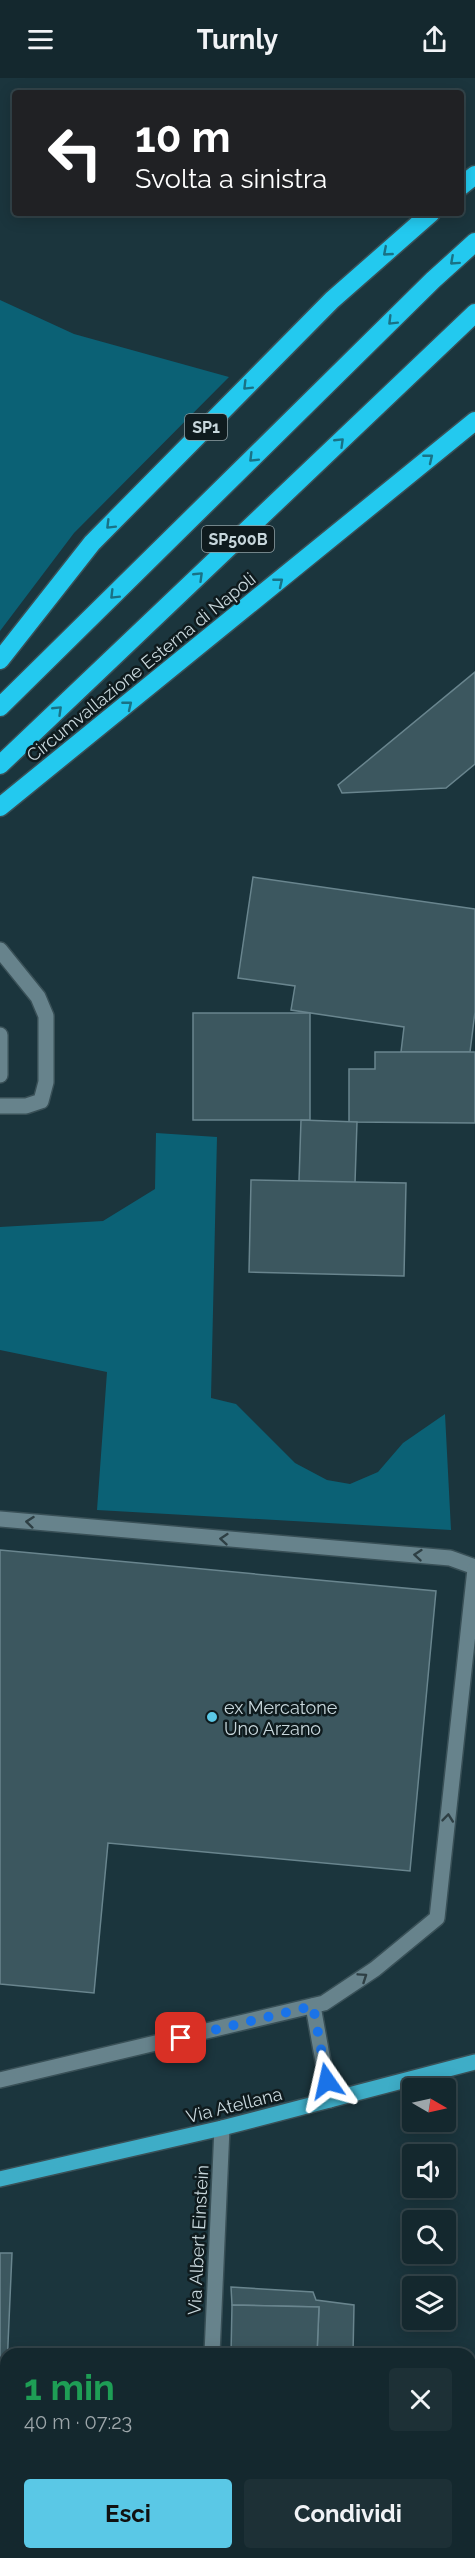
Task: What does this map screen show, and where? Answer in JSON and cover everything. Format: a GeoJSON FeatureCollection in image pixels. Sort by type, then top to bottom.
{"type":"FeatureCollection","features":[{"type":"Feature","properties":{"kind":"highway","name":"SP1"},"geometry":{"type":"LineString","coordinates":[[0,660],[92,543],[332,300],[428,216]]}},
{"type":"Feature","properties":{"kind":"highway","name":"SP500B"},"geometry":{"type":"LineString","coordinates":[[0,707],[433,280],[475,242]]}},
{"type":"Feature","properties":{"kind":"highway","name":"SP500B"},"geometry":{"type":"LineString","coordinates":[[0,765],[475,313]]}},
{"type":"Feature","properties":{"kind":"highway","name":"Circumvallazione Esterna di Napoli"},"geometry":{"type":"LineString","coordinates":[[0,807],[475,421]]}},
{"type":"Feature","properties":{"kind":"main road","name":"Via Atellana"},"geometry":{"type":"LineString","coordinates":[[0,2179],[222,2128],[475,2062]]}},
{"type":"Feature","properties":{"kind":"street"},"geometry":{"type":"LineString","coordinates":[[0,950],[38,997],[46,1016],[46,1082],[41,1101],[26,1106],[0,1106]]}},
{"type":"Feature","properties":{"kind":"street"},"geometry":{"type":"LineString","coordinates":[[0,1035],[0,1075]]}},
{"type":"Feature","properties":{"kind":"street"},"geometry":{"type":"LineString","coordinates":[[0,1519],[450,1558],[475,1568],[437,1918],[375,1969],[324,2003],[0,2080]]}},
{"type":"Feature","properties":{"kind":"street"},"geometry":{"type":"LineString","coordinates":[[313,2006],[330,2100]]}},
{"type":"Feature","properties":{"kind":"street","name":"Via Albert Einstein"},"geometry":{"type":"LineString","coordinates":[[212,2348],[222,2128]]}},
{"type":"Feature","properties":{"kind":"shaded area"},"geometry":{"type":"Polygon","coordinates":[[[0,300],[74,334],[229,377],[74,533],[0,631],[0,300]]]}},
{"type":"Feature","properties":{"kind":"shaded area"},"geometry":{"type":"Polygon","coordinates":[[[156,1133],[217,1137],[211,1398],[236,1404],[295,1463],[327,1480],[350,1484],[378,1472],[403,1443],[445,1414],[451,1530],[97,1510],[107,1372],[0,1350],[0,1227],[103,1221],[155,1189],[156,1133]]]}},
{"type":"Feature","properties":{"kind":"building"},"geometry":{"type":"Polygon","coordinates":[[[475,672],[475,764],[446,788],[342,793],[338,785],[475,672]]]}},
{"type":"Feature","properties":{"kind":"building"},"geometry":{"type":"Polygon","coordinates":[[[253,877],[475,909],[475,1012],[470,1052],[401,1052],[404,1027],[291,1010],[295,986],[238,978],[253,877]]]}},
{"type":"Feature","properties":{"kind":"building"},"geometry":{"type":"Polygon","coordinates":[[[193,1013],[310,1013],[310,1120],[193,1120],[193,1013]]]}},
{"type":"Feature","properties":{"kind":"building"},"geometry":{"type":"Polygon","coordinates":[[[375,1052],[475,1052],[475,1123],[349,1122],[349,1069],[375,1069],[375,1052]]]}},
{"type":"Feature","properties":{"kind":"building"},"geometry":{"type":"Polygon","coordinates":[[[301,1120],[357,1122],[355,1183],[299,1181],[301,1120]]]}},
{"type":"Feature","properties":{"kind":"building"},"geometry":{"type":"Polygon","coordinates":[[[251,1180],[406,1183],[404,1276],[249,1272],[251,1180]]]}},
{"type":"Feature","properties":{"kind":"building","name":"ex Mercatone Uno Arzano"},"geometry":{"type":"Polygon","coordinates":[[[0,1550],[436,1591],[410,1871],[108,1843],[94,1993],[0,1984],[0,1550]]]}},
{"type":"Feature","properties":{"kind":"building"},"geometry":{"type":"Polygon","coordinates":[[[0,2253],[12,2253],[8,2348],[0,2348],[0,2253]]]}},
{"type":"Feature","properties":{"kind":"building"},"geometry":{"type":"Polygon","coordinates":[[[231,2287],[313,2292],[316,2300],[354,2305],[353,2348],[317,2348],[319,2307],[232,2305],[231,2287]]]}},
{"type":"Feature","properties":{"kind":"building"},"geometry":{"type":"Polygon","coordinates":[[[232,2305],[319,2307],[317,2348],[231,2348],[232,2305]]]}},
{"type":"Feature","properties":{"kind":"place","name":"ex Mercatone Uno Arzano"},"geometry":{"type":"Point","coordinates":[212,1717]}},
{"type":"Feature","properties":{"kind":"route"},"geometry":{"type":"LineString","coordinates":[[181,2038],[313,2006],[327,2081]]}}]}
